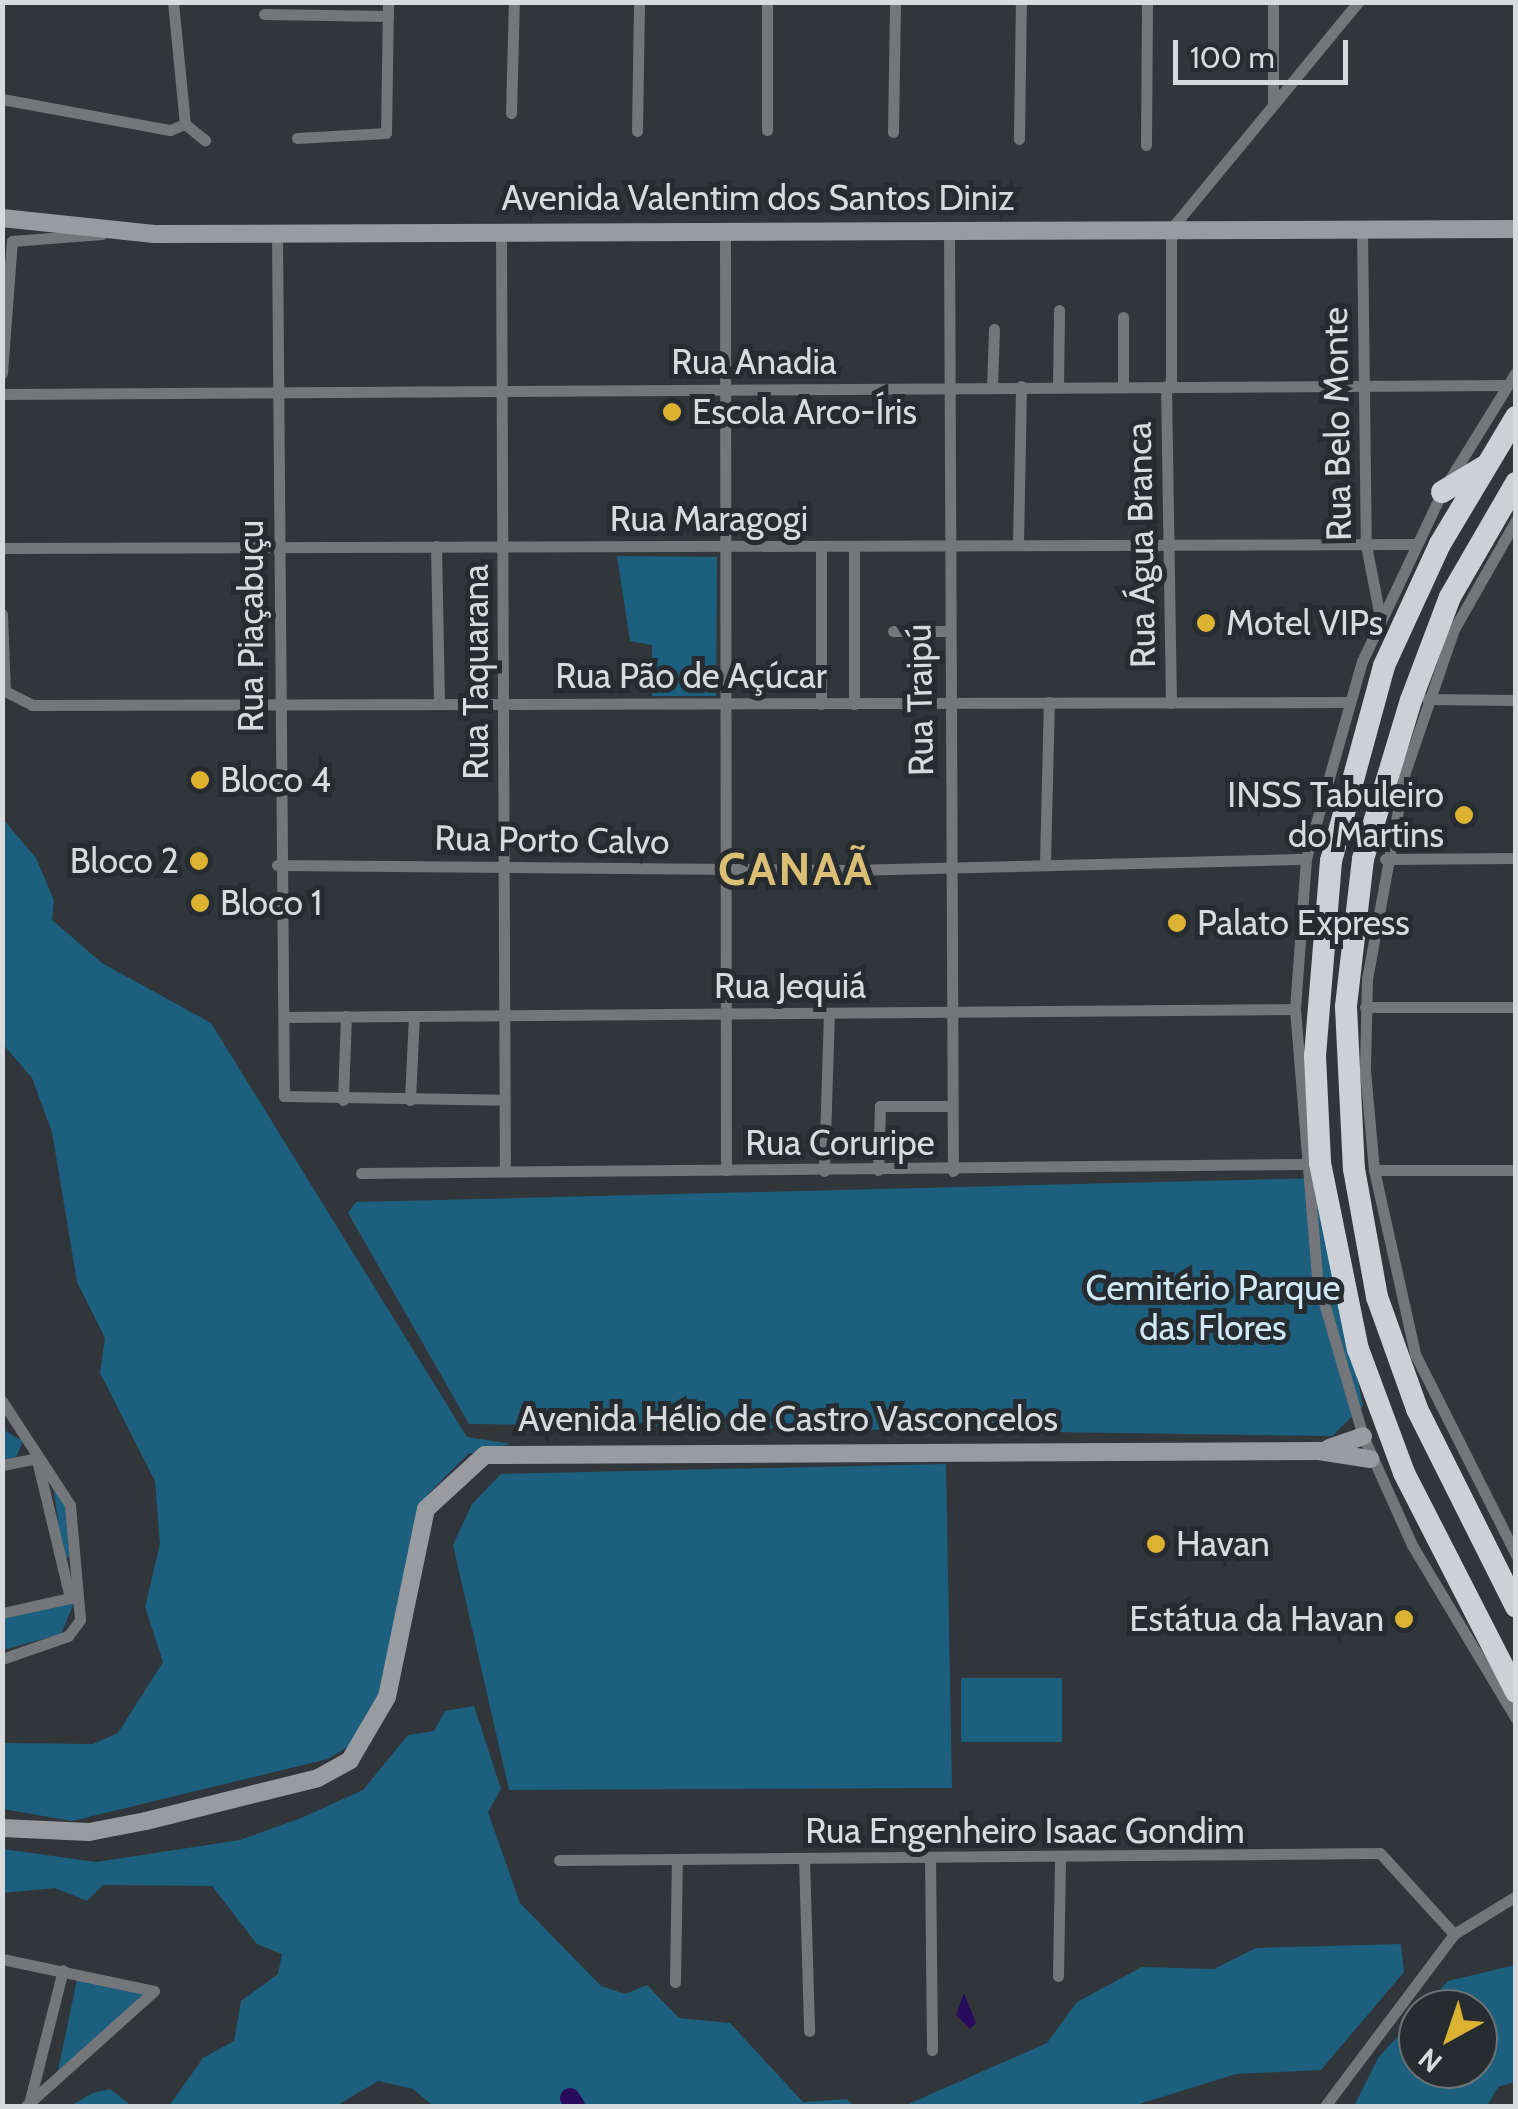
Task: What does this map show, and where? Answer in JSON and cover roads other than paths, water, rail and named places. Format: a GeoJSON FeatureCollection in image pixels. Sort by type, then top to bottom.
{"type":"FeatureCollection","features":[{"type":"Feature","properties":{"kind":"highway"},"geometry":{"type":"LineString","coordinates":[[1510,1690],[1374,1400],[1311,1164],[1317,976],[1340,820],[1392,645],[1516,417]]}},
{"type":"Feature","properties":{"kind":"highway"},"geometry":{"type":"LineString","coordinates":[[1442,492],[1488,464]]}},
{"type":"Feature","properties":{"kind":"highway"},"geometry":{"type":"LineString","coordinates":[[1516,483],[1450,597],[1411,700],[1362,859],[1346,1007],[1354,1170],[1378,1297],[1417,1409],[1516,1607]]}},
{"type":"Feature","properties":{"kind":"street"},"geometry":{"type":"LineString","coordinates":[[174,2],[185,124],[204,140]]}},
{"type":"Feature","properties":{"kind":"street"},"geometry":{"type":"LineString","coordinates":[[511,114],[514,2]]}},
{"type":"Feature","properties":{"kind":"street"},"geometry":{"type":"LineString","coordinates":[[637,131],[639,2]]}},
{"type":"Feature","properties":{"kind":"street"},"geometry":{"type":"LineString","coordinates":[[767,2],[767,130]]}},
{"type":"Feature","properties":{"kind":"street"},"geometry":{"type":"LineString","coordinates":[[893,132],[895,2]]}},
{"type":"Feature","properties":{"kind":"street"},"geometry":{"type":"LineString","coordinates":[[1018,139],[1021,2]]}},
{"type":"Feature","properties":{"kind":"street"},"geometry":{"type":"LineString","coordinates":[[1146,146],[1147,2]]}},
{"type":"Feature","properties":{"kind":"street"},"geometry":{"type":"LineString","coordinates":[[1273,2],[1273,106]]}},
{"type":"Feature","properties":{"kind":"street"},"geometry":{"type":"LineString","coordinates":[[1171,229],[1358,2]]}},
{"type":"Feature","properties":{"kind":"street"},"geometry":{"type":"LineString","coordinates":[[264,14],[388,9],[383,137],[297,138]]}},
{"type":"Feature","properties":{"kind":"street"},"geometry":{"type":"LineString","coordinates":[[1273,83],[1285,91]]}},
{"type":"Feature","properties":{"kind":"street"},"geometry":{"type":"LineString","coordinates":[[2,99],[170,130],[185,124]]}},
{"type":"Feature","properties":{"kind":"street","name":"Avenida Valentim dos Santos Diniz"},"geometry":{"type":"LineString","coordinates":[[2,218],[117,232],[1516,229]]}},
{"type":"Feature","properties":{"kind":"street","name":"Rua Traipú"},"geometry":{"type":"LineString","coordinates":[[949,229],[947,631],[953,1171]]}},
{"type":"Feature","properties":{"kind":"street","name":"Rua Água Branca"},"geometry":{"type":"LineString","coordinates":[[1171,229],[1171,703]]}},
{"type":"Feature","properties":{"kind":"street","name":"Rua Belo Monte"},"geometry":{"type":"LineString","coordinates":[[1362,230],[1366,545],[1380,616]]}},
{"type":"Feature","properties":{"kind":"street"},"geometry":{"type":"LineString","coordinates":[[725,231],[722,389],[726,1170]]}},
{"type":"Feature","properties":{"kind":"street"},"geometry":{"type":"LineString","coordinates":[[2,373],[12,241],[117,232]]}},
{"type":"Feature","properties":{"kind":"street","name":"Rua Piaçabuçu"},"geometry":{"type":"LineString","coordinates":[[277,233],[278,866],[285,1017],[284,1097],[343,1100]]}},
{"type":"Feature","properties":{"kind":"street","name":"Rua Taquarana"},"geometry":{"type":"LineString","coordinates":[[501,233],[504,1171]]}},
{"type":"Feature","properties":{"kind":"street"},"geometry":{"type":"LineString","coordinates":[[1058,386],[1059,310]]}},
{"type":"Feature","properties":{"kind":"street"},"geometry":{"type":"LineString","coordinates":[[1122,316],[1123,386]]}},
{"type":"Feature","properties":{"kind":"street"},"geometry":{"type":"LineString","coordinates":[[992,387],[994,329]]}},
{"type":"Feature","properties":{"kind":"street"},"geometry":{"type":"LineString","coordinates":[[1516,372],[1442,492],[1380,616],[1350,702],[1306,859],[1295,1009],[1318,1279],[1363,1436],[1370,1458],[1510,1690],[1516,1719]]}},
{"type":"Feature","properties":{"kind":"street","name":"Rua Anadia"},"geometry":{"type":"LineString","coordinates":[[2,394],[1506,385]]}},
{"type":"Feature","properties":{"kind":"street"},"geometry":{"type":"LineString","coordinates":[[1018,544],[1021,386]]}},
{"type":"Feature","properties":{"kind":"street"},"geometry":{"type":"LineString","coordinates":[[1516,520],[1427,699],[1385,859],[1365,1007],[1374,1170],[1415,1354],[1516,1555]]}},
{"type":"Feature","properties":{"kind":"street","name":"Rua Maragogi"},"geometry":{"type":"LineString","coordinates":[[2,548],[1416,544]]}},
{"type":"Feature","properties":{"kind":"street"},"geometry":{"type":"LineString","coordinates":[[436,546],[438,703]]}},
{"type":"Feature","properties":{"kind":"street"},"geometry":{"type":"LineString","coordinates":[[821,546],[822,704]]}},
{"type":"Feature","properties":{"kind":"street"},"geometry":{"type":"LineString","coordinates":[[854,546],[854,704]]}},
{"type":"Feature","properties":{"kind":"street","name":"Rua Pão de Açúcar"},"geometry":{"type":"LineString","coordinates":[[2,614],[4,691],[32,706],[1350,702]]}},
{"type":"Feature","properties":{"kind":"street"},"geometry":{"type":"LineString","coordinates":[[893,631],[947,631]]}},
{"type":"Feature","properties":{"kind":"street"},"geometry":{"type":"LineString","coordinates":[[1427,699],[1516,700]]}},
{"type":"Feature","properties":{"kind":"street"},"geometry":{"type":"LineString","coordinates":[[1046,862],[1049,702]]}},
{"type":"Feature","properties":{"kind":"street"},"geometry":{"type":"LineString","coordinates":[[1385,859],[1516,858]]}},
{"type":"Feature","properties":{"kind":"street","name":"Rua Porto Calvo"},"geometry":{"type":"LineString","coordinates":[[278,866],[723,870],[1306,859]]}},
{"type":"Feature","properties":{"kind":"street"},"geometry":{"type":"LineString","coordinates":[[1365,1007],[1516,1007]]}},
{"type":"Feature","properties":{"kind":"street","name":"Rua Jequiá"},"geometry":{"type":"LineString","coordinates":[[285,1017],[1295,1009]]}},
{"type":"Feature","properties":{"kind":"street"},"geometry":{"type":"LineString","coordinates":[[824,1171],[829,1013]]}},
{"type":"Feature","properties":{"kind":"street"},"geometry":{"type":"LineString","coordinates":[[346,1016],[343,1100],[503,1100]]}},
{"type":"Feature","properties":{"kind":"street"},"geometry":{"type":"LineString","coordinates":[[410,1100],[414,1016]]}},
{"type":"Feature","properties":{"kind":"street"},"geometry":{"type":"LineString","coordinates":[[878,1170],[877,1114],[886,1104],[952,1106]]}},
{"type":"Feature","properties":{"kind":"street","name":"Rua Coruripe"},"geometry":{"type":"LineString","coordinates":[[361,1173],[953,1171],[1311,1164]]}},
{"type":"Feature","properties":{"kind":"street"},"geometry":{"type":"LineString","coordinates":[[1374,1170],[1516,1170]]}},
{"type":"Feature","properties":{"kind":"street"},"geometry":{"type":"LineString","coordinates":[[2,1400],[7,1419],[28,1438],[70,1505],[75,1597],[68,1636],[2,1658]]}},
{"type":"Feature","properties":{"kind":"street","name":"Avenida Hélio de Castro Vasconcelos"},"geometry":{"type":"LineString","coordinates":[[1319,1451],[1363,1436]]}},
{"type":"Feature","properties":{"kind":"street"},"geometry":{"type":"LineString","coordinates":[[28,1438],[75,1597]]}},
{"type":"Feature","properties":{"kind":"street","name":"Avenida Hélio de Castro Vasconcelos"},"geometry":{"type":"LineString","coordinates":[[2,1828],[88,1832],[146,1821],[318,1778],[350,1760],[387,1698],[426,1509],[485,1455],[1319,1451],[1370,1458]]}},
{"type":"Feature","properties":{"kind":"street"},"geometry":{"type":"LineString","coordinates":[[2,1466],[37,1458]]}},
{"type":"Feature","properties":{"kind":"street"},"geometry":{"type":"LineString","coordinates":[[2,1613],[75,1597]]}},
{"type":"Feature","properties":{"kind":"street","name":"Rua Engenheiro Isaac Gondim"},"geometry":{"type":"LineString","coordinates":[[559,1860],[1060,1859],[1380,1853],[1454,1934]]}},
{"type":"Feature","properties":{"kind":"street"},"geometry":{"type":"LineString","coordinates":[[930,1857],[932,2050]]}},
{"type":"Feature","properties":{"kind":"street"},"geometry":{"type":"LineString","coordinates":[[804,1858],[810,2031]]}},
{"type":"Feature","properties":{"kind":"street"},"geometry":{"type":"LineString","coordinates":[[676,1982],[677,1859]]}},
{"type":"Feature","properties":{"kind":"street"},"geometry":{"type":"LineString","coordinates":[[1058,1976],[1060,1859]]}},
{"type":"Feature","properties":{"kind":"street"},"geometry":{"type":"LineString","coordinates":[[1325,2106],[1454,1934],[1516,1896]]}},
{"type":"Feature","properties":{"kind":"street"},"geometry":{"type":"LineString","coordinates":[[2,1958],[145,1982],[154,1990],[146,2005],[28,2105]]}},
{"type":"Feature","properties":{"kind":"street"},"geometry":{"type":"LineString","coordinates":[[28,2105],[63,1970]]}},
{"type":"Feature","properties":{"kind":"waterway"},"geometry":{"type":"LineString","coordinates":[[570,2098],[575,2106]]}},
{"type":"Feature","properties":{"kind":"place","name":"Escola Arco-Íris"},"geometry":{"type":"Point","coordinates":[672,412]}},
{"type":"Feature","properties":{"kind":"place","name":"Motel VIPs"},"geometry":{"type":"Point","coordinates":[1206,623]}},
{"type":"Feature","properties":{"kind":"place","name":"Bloco 4"},"geometry":{"type":"Point","coordinates":[200,780]}},
{"type":"Feature","properties":{"kind":"place","name":"INSS Tabuleiro do Martins"},"geometry":{"type":"Point","coordinates":[1464,815]}},
{"type":"Feature","properties":{"kind":"place","name":"Bloco 2"},"geometry":{"type":"Point","coordinates":[199,861]}},
{"type":"Feature","properties":{"kind":"place","name":"Bloco 1"},"geometry":{"type":"Point","coordinates":[200,903]}},
{"type":"Feature","properties":{"kind":"place","name":"Palato Express"},"geometry":{"type":"Point","coordinates":[1177,923]}},
{"type":"Feature","properties":{"kind":"place","name":"Havan"},"geometry":{"type":"Point","coordinates":[1156,1544]}},
{"type":"Feature","properties":{"kind":"place","name":"Estátua da Havan"},"geometry":{"type":"Point","coordinates":[1404,1619]}},
{"type":"Feature","properties":{"kind":"district","name":"CANAÃ"},"geometry":{"type":"Point","coordinates":[796,870]}},
{"type":"Feature","properties":{"kind":"park label","name":"Cemitério Parque das Flores"},"geometry":{"type":"Point","coordinates":[1213,1308]}}]}
